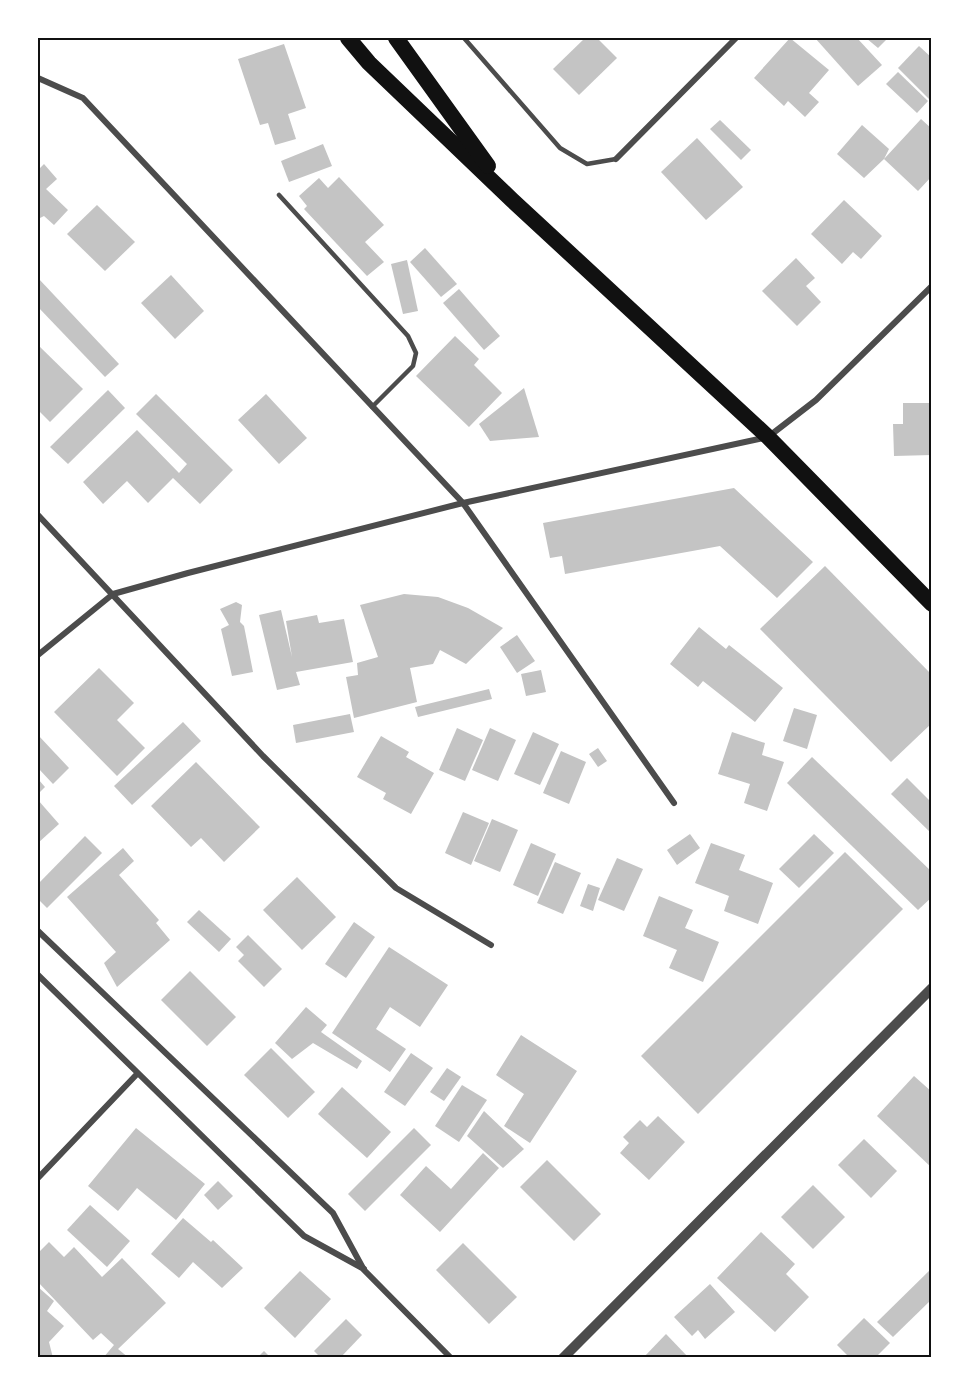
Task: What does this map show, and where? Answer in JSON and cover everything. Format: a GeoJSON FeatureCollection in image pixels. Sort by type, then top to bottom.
{"type":"FeatureCollection","features":[{"type":"Feature","properties":{"kind":"highway"},"geometry":{"type":"LineString","coordinates":[[348,38],[369,63],[512,200],[768,437],[932,604]]}},
{"type":"Feature","properties":{"kind":"highway"},"geometry":{"type":"LineString","coordinates":[[396,38],[512,200]]}},
{"type":"Feature","properties":{"kind":"street"},"geometry":{"type":"LineString","coordinates":[[616,159],[736,38]]}},
{"type":"Feature","properties":{"kind":"street"},"geometry":{"type":"LineString","coordinates":[[38,78],[83,99],[463,503],[674,803]]}},
{"type":"Feature","properties":{"kind":"street"},"geometry":{"type":"LineString","coordinates":[[38,655],[113,594],[463,503],[768,437],[816,400],[932,286]]}},
{"type":"Feature","properties":{"kind":"street"},"geometry":{"type":"LineString","coordinates":[[38,515],[263,756],[396,888],[491,945]]}},
{"type":"Feature","properties":{"kind":"street"},"geometry":{"type":"LineString","coordinates":[[38,931],[333,1213],[364,1270]]}},
{"type":"Feature","properties":{"kind":"street"},"geometry":{"type":"LineString","coordinates":[[38,975],[304,1236],[364,1270],[451,1358]]}},
{"type":"Feature","properties":{"kind":"street"},"geometry":{"type":"LineString","coordinates":[[563,1358],[932,988]]}},
{"type":"Feature","properties":{"kind":"street"},"geometry":{"type":"LineString","coordinates":[[38,1178],[137,1074]]}},
{"type":"Feature","properties":{"kind":"lane"},"geometry":{"type":"LineString","coordinates":[[464,38],[560,148],[587,164],[616,159]]}},
{"type":"Feature","properties":{"kind":"lane"},"geometry":{"type":"LineString","coordinates":[[279,195],[408,336],[416,352],[413,366],[372,407]]}},
{"type":"Feature","properties":{"kind":"building"},"geometry":{"type":"Polygon","coordinates":[[[585,38],[597,38],[617,58],[579,95],[553,69],[585,38]]]}},
{"type":"Feature","properties":{"kind":"building"},"geometry":{"type":"Polygon","coordinates":[[[790,38],[829,70],[809,93],[819,102],[805,117],[788,101],[784,106],[754,78],[790,38]]]}},
{"type":"Feature","properties":{"kind":"building"},"geometry":{"type":"Polygon","coordinates":[[[815,38],[857,38],[882,65],[858,86],[815,38]]]}},
{"type":"Feature","properties":{"kind":"building"},"geometry":{"type":"Polygon","coordinates":[[[866,38],[888,38],[878,48],[866,38]]]}},
{"type":"Feature","properties":{"kind":"building"},"geometry":{"type":"Polygon","coordinates":[[[284,44],[306,108],[288,114],[296,139],[275,145],[268,123],[260,125],[238,59],[284,44]]]}},
{"type":"Feature","properties":{"kind":"building"},"geometry":{"type":"Polygon","coordinates":[[[919,46],[932,58],[932,102],[898,68],[919,46]]]}},
{"type":"Feature","properties":{"kind":"building"},"geometry":{"type":"Polygon","coordinates":[[[898,72],[928,101],[917,113],[886,84],[898,72]]]}},
{"type":"Feature","properties":{"kind":"building"},"geometry":{"type":"Polygon","coordinates":[[[921,119],[932,129],[932,176],[918,191],[884,159],[921,119]]]}},
{"type":"Feature","properties":{"kind":"building"},"geometry":{"type":"Polygon","coordinates":[[[720,120],[751,150],[741,160],[710,129],[720,120]]]}},
{"type":"Feature","properties":{"kind":"building"},"geometry":{"type":"Polygon","coordinates":[[[862,125],[889,149],[884,159],[864,178],[837,154],[862,125]]]}},
{"type":"Feature","properties":{"kind":"building"},"geometry":{"type":"Polygon","coordinates":[[[697,138],[743,187],[706,220],[661,172],[697,138]]]}},
{"type":"Feature","properties":{"kind":"building"},"geometry":{"type":"Polygon","coordinates":[[[323,144],[332,166],[289,182],[281,161],[323,144]]]}},
{"type":"Feature","properties":{"kind":"building"},"geometry":{"type":"Polygon","coordinates":[[[44,164],[57,179],[46,189],[68,210],[54,225],[44,216],[38,219],[38,170],[44,164]]]}},
{"type":"Feature","properties":{"kind":"building"},"geometry":{"type":"Polygon","coordinates":[[[339,177],[384,225],[365,242],[384,262],[367,276],[304,209],[307,206],[299,196],[319,178],[328,188],[339,177]]]}},
{"type":"Feature","properties":{"kind":"building"},"geometry":{"type":"Polygon","coordinates":[[[844,200],[882,236],[861,259],[853,252],[842,264],[811,234],[844,200]]]}},
{"type":"Feature","properties":{"kind":"building"},"geometry":{"type":"Polygon","coordinates":[[[97,205],[135,242],[105,271],[67,234],[97,205]]]}},
{"type":"Feature","properties":{"kind":"building"},"geometry":{"type":"Polygon","coordinates":[[[425,248],[457,284],[441,297],[410,262],[425,248]]]}},
{"type":"Feature","properties":{"kind":"building"},"geometry":{"type":"Polygon","coordinates":[[[796,258],[815,278],[806,286],[821,302],[797,326],[762,291],[796,258]]]}},
{"type":"Feature","properties":{"kind":"building"},"geometry":{"type":"Polygon","coordinates":[[[407,260],[418,311],[403,314],[391,264],[407,260]]]}},
{"type":"Feature","properties":{"kind":"building"},"geometry":{"type":"Polygon","coordinates":[[[171,275],[204,311],[175,339],[141,303],[171,275]]]}},
{"type":"Feature","properties":{"kind":"building"},"geometry":{"type":"Polygon","coordinates":[[[38,278],[119,364],[105,377],[38,307],[38,278]]]}},
{"type":"Feature","properties":{"kind":"building"},"geometry":{"type":"Polygon","coordinates":[[[459,289],[500,336],[484,350],[443,303],[459,289]]]}},
{"type":"Feature","properties":{"kind":"building"},"geometry":{"type":"Polygon","coordinates":[[[455,336],[479,359],[474,365],[502,393],[469,427],[416,376],[455,336]]]}},
{"type":"Feature","properties":{"kind":"building"},"geometry":{"type":"Polygon","coordinates":[[[38,345],[83,389],[50,422],[38,410],[38,345]]]}},
{"type":"Feature","properties":{"kind":"building"},"geometry":{"type":"Polygon","coordinates":[[[524,388],[539,437],[490,441],[479,424],[524,388]]]}},
{"type":"Feature","properties":{"kind":"building"},"geometry":{"type":"Polygon","coordinates":[[[108,390],[125,408],[68,464],[50,447],[108,390]]]}},
{"type":"Feature","properties":{"kind":"building"},"geometry":{"type":"Polygon","coordinates":[[[156,394],[233,470],[200,504],[173,478],[148,503],[127,481],[103,504],[83,482],[137,430],[179,473],[187,464],[136,414],[156,394]]]}},
{"type":"Feature","properties":{"kind":"building"},"geometry":{"type":"Polygon","coordinates":[[[266,394],[307,438],[279,464],[238,420],[266,394]]]}},
{"type":"Feature","properties":{"kind":"building"},"geometry":{"type":"Polygon","coordinates":[[[903,403],[932,403],[932,455],[894,456],[893,424],[903,424],[903,403]]]}},
{"type":"Feature","properties":{"kind":"building"},"geometry":{"type":"Polygon","coordinates":[[[734,488],[813,562],[777,598],[720,546],[565,574],[562,556],[550,558],[543,523],[734,488]]]}},
{"type":"Feature","properties":{"kind":"building"},"geometry":{"type":"Polygon","coordinates":[[[825,566],[932,675],[932,723],[891,762],[760,629],[825,566]]]}},
{"type":"Feature","properties":{"kind":"building"},"geometry":{"type":"Polygon","coordinates":[[[404,594],[438,597],[468,608],[503,628],[466,664],[440,650],[433,664],[410,668],[417,702],[354,718],[346,677],[358,675],[357,663],[378,657],[360,605],[404,594]]]}},
{"type":"Feature","properties":{"kind":"building"},"geometry":{"type":"Polygon","coordinates":[[[236,602],[242,605],[240,622],[244,626],[253,672],[232,676],[221,629],[229,625],[220,609],[236,602]]]}},
{"type":"Feature","properties":{"kind":"building"},"geometry":{"type":"Polygon","coordinates":[[[281,610],[292,657],[286,621],[317,615],[319,623],[344,619],[353,662],[296,672],[300,685],[277,690],[259,615],[281,610]]]}},
{"type":"Feature","properties":{"kind":"building"},"geometry":{"type":"Polygon","coordinates":[[[699,627],[726,649],[729,645],[783,688],[755,722],[703,681],[698,687],[670,664],[699,627]]]}},
{"type":"Feature","properties":{"kind":"building"},"geometry":{"type":"Polygon","coordinates":[[[517,635],[535,661],[517,673],[500,647],[517,635]]]}},
{"type":"Feature","properties":{"kind":"building"},"geometry":{"type":"Polygon","coordinates":[[[99,668],[134,703],[117,720],[145,748],[117,776],[54,712],[99,668]]]}},
{"type":"Feature","properties":{"kind":"building"},"geometry":{"type":"Polygon","coordinates":[[[541,670],[546,692],[526,696],[521,674],[541,670]]]}},
{"type":"Feature","properties":{"kind":"building"},"geometry":{"type":"Polygon","coordinates":[[[489,689],[492,699],[418,717],[415,707],[489,689]]]}},
{"type":"Feature","properties":{"kind":"building"},"geometry":{"type":"Polygon","coordinates":[[[794,708],[817,715],[807,749],[783,741],[794,708]]]}},
{"type":"Feature","properties":{"kind":"building"},"geometry":{"type":"Polygon","coordinates":[[[350,714],[354,732],[296,743],[293,725],[350,714]]]}},
{"type":"Feature","properties":{"kind":"building"},"geometry":{"type":"Polygon","coordinates":[[[183,722],[201,741],[132,805],[114,786],[183,722]]]}},
{"type":"Feature","properties":{"kind":"building"},"geometry":{"type":"Polygon","coordinates":[[[457,728],[483,740],[465,781],[439,770],[457,728]]]}},
{"type":"Feature","properties":{"kind":"building"},"geometry":{"type":"Polygon","coordinates":[[[490,728],[516,740],[498,781],[472,770],[490,728]]]}},
{"type":"Feature","properties":{"kind":"building"},"geometry":{"type":"Polygon","coordinates":[[[533,732],[559,744],[540,785],[514,774],[533,732]]]}},
{"type":"Feature","properties":{"kind":"building"},"geometry":{"type":"Polygon","coordinates":[[[732,732],[765,743],[762,755],[784,762],[767,811],[744,803],[750,784],[718,774],[732,732]]]}},
{"type":"Feature","properties":{"kind":"building"},"geometry":{"type":"Polygon","coordinates":[[[38,735],[69,768],[53,784],[38,768],[38,735]]]}},
{"type":"Feature","properties":{"kind":"building"},"geometry":{"type":"Polygon","coordinates":[[[381,736],[409,752],[406,757],[434,773],[411,814],[383,799],[386,793],[357,777],[381,736]]]}},
{"type":"Feature","properties":{"kind":"building"},"geometry":{"type":"Polygon","coordinates":[[[598,748],[607,761],[598,767],[589,754],[598,748]]]}},
{"type":"Feature","properties":{"kind":"building"},"geometry":{"type":"Polygon","coordinates":[[[561,751],[586,762],[569,804],[543,793],[561,751]]]}},
{"type":"Feature","properties":{"kind":"building"},"geometry":{"type":"Polygon","coordinates":[[[812,757],[932,872],[932,897],[918,910],[787,783],[812,757]]]}},
{"type":"Feature","properties":{"kind":"building"},"geometry":{"type":"Polygon","coordinates":[[[196,762],[260,827],[224,862],[201,838],[191,847],[151,806],[196,762]]]}},
{"type":"Feature","properties":{"kind":"building"},"geometry":{"type":"Polygon","coordinates":[[[907,778],[932,803],[932,834],[891,794],[907,778]]]}},
{"type":"Feature","properties":{"kind":"building"},"geometry":{"type":"Polygon","coordinates":[[[38,779],[45,787],[38,794],[38,779]]]}},
{"type":"Feature","properties":{"kind":"building"},"geometry":{"type":"Polygon","coordinates":[[[38,800],[59,824],[38,843],[38,800]]]}},
{"type":"Feature","properties":{"kind":"building"},"geometry":{"type":"Polygon","coordinates":[[[463,812],[489,823],[471,865],[445,853],[463,812]]]}},
{"type":"Feature","properties":{"kind":"building"},"geometry":{"type":"Polygon","coordinates":[[[492,819],[518,830],[500,872],[474,861],[492,819]]]}},
{"type":"Feature","properties":{"kind":"building"},"geometry":{"type":"Polygon","coordinates":[[[690,834],[700,848],[677,865],[667,850],[690,834]]]}},
{"type":"Feature","properties":{"kind":"building"},"geometry":{"type":"Polygon","coordinates":[[[814,834],[834,853],[799,888],[779,869],[814,834]]]}},
{"type":"Feature","properties":{"kind":"building"},"geometry":{"type":"Polygon","coordinates":[[[85,836],[102,853],[47,908],[38,899],[38,884],[85,836]]]}},
{"type":"Feature","properties":{"kind":"building"},"geometry":{"type":"Polygon","coordinates":[[[531,843],[556,854],[538,896],[513,885],[531,843]]]}},
{"type":"Feature","properties":{"kind":"building"},"geometry":{"type":"Polygon","coordinates":[[[711,843],[745,855],[739,870],[773,883],[758,924],[724,911],[729,896],[695,883],[711,843]]]}},
{"type":"Feature","properties":{"kind":"building"},"geometry":{"type":"Polygon","coordinates":[[[123,848],[134,861],[119,875],[159,920],[156,923],[170,940],[117,987],[104,963],[116,952],[67,897],[123,848]]]}},
{"type":"Feature","properties":{"kind":"building"},"geometry":{"type":"Polygon","coordinates":[[[845,852],[903,909],[698,1114],[641,1056],[845,852]]]}},
{"type":"Feature","properties":{"kind":"building"},"geometry":{"type":"Polygon","coordinates":[[[617,858],[643,869],[624,911],[598,900],[617,858]]]}},
{"type":"Feature","properties":{"kind":"building"},"geometry":{"type":"Polygon","coordinates":[[[555,862],[581,873],[563,914],[537,903],[555,862]]]}},
{"type":"Feature","properties":{"kind":"building"},"geometry":{"type":"Polygon","coordinates":[[[297,877],[336,917],[302,950],[263,910],[297,877]]]}},
{"type":"Feature","properties":{"kind":"building"},"geometry":{"type":"Polygon","coordinates":[[[588,884],[600,888],[593,911],[580,906],[588,884]]]}},
{"type":"Feature","properties":{"kind":"building"},"geometry":{"type":"Polygon","coordinates":[[[659,896],[693,910],[685,928],[719,942],[703,982],[669,968],[677,950],[643,936],[659,896]]]}},
{"type":"Feature","properties":{"kind":"building"},"geometry":{"type":"Polygon","coordinates":[[[199,910],[231,939],[219,952],[187,922],[199,910]]]}},
{"type":"Feature","properties":{"kind":"building"},"geometry":{"type":"Polygon","coordinates":[[[354,922],[375,937],[346,978],[325,964],[354,922]]]}},
{"type":"Feature","properties":{"kind":"building"},"geometry":{"type":"Polygon","coordinates":[[[248,935],[282,969],[264,987],[238,961],[244,955],[236,947],[248,935]]]}},
{"type":"Feature","properties":{"kind":"building"},"geometry":{"type":"Polygon","coordinates":[[[389,947],[448,985],[420,1027],[390,1007],[376,1029],[406,1049],[390,1072],[332,1033],[389,947]]]}},
{"type":"Feature","properties":{"kind":"building"},"geometry":{"type":"Polygon","coordinates":[[[190,971],[236,1017],[207,1046],[161,1000],[190,971]]]}},
{"type":"Feature","properties":{"kind":"building"},"geometry":{"type":"Polygon","coordinates":[[[306,1007],[327,1025],[321,1032],[362,1061],[357,1069],[313,1043],[292,1059],[275,1043],[306,1007]]]}},
{"type":"Feature","properties":{"kind":"building"},"geometry":{"type":"Polygon","coordinates":[[[521,1035],[577,1071],[530,1143],[504,1126],[524,1094],[496,1075],[521,1035]]]}},
{"type":"Feature","properties":{"kind":"building"},"geometry":{"type":"Polygon","coordinates":[[[271,1048],[315,1092],[288,1118],[244,1075],[271,1048]]]}},
{"type":"Feature","properties":{"kind":"building"},"geometry":{"type":"Polygon","coordinates":[[[411,1053],[433,1068],[405,1106],[384,1092],[411,1053]]]}},
{"type":"Feature","properties":{"kind":"building"},"geometry":{"type":"Polygon","coordinates":[[[447,1068],[461,1077],[444,1101],[430,1092],[447,1068]]]}},
{"type":"Feature","properties":{"kind":"building"},"geometry":{"type":"Polygon","coordinates":[[[914,1076],[932,1092],[932,1168],[877,1116],[914,1076]]]}},
{"type":"Feature","properties":{"kind":"building"},"geometry":{"type":"Polygon","coordinates":[[[462,1085],[487,1100],[459,1142],[435,1126],[462,1085]]]}},
{"type":"Feature","properties":{"kind":"building"},"geometry":{"type":"Polygon","coordinates":[[[342,1087],[391,1132],[367,1158],[318,1114],[342,1087]]]}},
{"type":"Feature","properties":{"kind":"building"},"geometry":{"type":"Polygon","coordinates":[[[484,1111],[524,1149],[503,1168],[467,1136],[484,1111]]]}},
{"type":"Feature","properties":{"kind":"building"},"geometry":{"type":"Polygon","coordinates":[[[658,1116],[685,1142],[649,1180],[620,1153],[629,1143],[623,1137],[640,1120],[647,1127],[658,1116]]]}},
{"type":"Feature","properties":{"kind":"building"},"geometry":{"type":"Polygon","coordinates":[[[136,1128],[205,1184],[176,1220],[137,1188],[118,1211],[88,1186],[136,1128]]]}},
{"type":"Feature","properties":{"kind":"building"},"geometry":{"type":"Polygon","coordinates":[[[414,1128],[431,1145],[365,1211],[348,1194],[414,1128]]]}},
{"type":"Feature","properties":{"kind":"building"},"geometry":{"type":"Polygon","coordinates":[[[864,1139],[897,1171],[871,1198],[838,1165],[864,1139]]]}},
{"type":"Feature","properties":{"kind":"building"},"geometry":{"type":"Polygon","coordinates":[[[483,1153],[499,1168],[440,1232],[400,1195],[426,1166],[451,1189],[483,1153]]]}},
{"type":"Feature","properties":{"kind":"building"},"geometry":{"type":"Polygon","coordinates":[[[547,1160],[601,1214],[574,1241],[520,1187],[547,1160]]]}},
{"type":"Feature","properties":{"kind":"building"},"geometry":{"type":"Polygon","coordinates":[[[218,1181],[233,1196],[218,1210],[204,1195],[218,1181]]]}},
{"type":"Feature","properties":{"kind":"building"},"geometry":{"type":"Polygon","coordinates":[[[813,1185],[845,1217],[813,1249],[781,1217],[813,1185]]]}},
{"type":"Feature","properties":{"kind":"building"},"geometry":{"type":"Polygon","coordinates":[[[90,1205],[130,1241],[107,1267],[67,1230],[90,1205]]]}},
{"type":"Feature","properties":{"kind":"building"},"geometry":{"type":"Polygon","coordinates":[[[183,1218],[211,1242],[213,1240],[243,1268],[222,1288],[193,1262],[179,1278],[151,1254],[183,1218]]]}},
{"type":"Feature","properties":{"kind":"building"},"geometry":{"type":"Polygon","coordinates":[[[761,1232],[795,1264],[786,1274],[809,1297],[775,1332],[717,1278],[761,1232]]]}},
{"type":"Feature","properties":{"kind":"building"},"geometry":{"type":"Polygon","coordinates":[[[49,1242],[64,1257],[74,1247],[102,1277],[122,1258],[166,1303],[118,1349],[129,1358],[103,1358],[114,1345],[101,1333],[93,1340],[38,1282],[38,1253],[49,1242]]]}},
{"type":"Feature","properties":{"kind":"building"},"geometry":{"type":"Polygon","coordinates":[[[463,1243],[517,1297],[489,1324],[436,1270],[463,1243]]]}},
{"type":"Feature","properties":{"kind":"building"},"geometry":{"type":"Polygon","coordinates":[[[932,1268],[932,1299],[893,1337],[877,1322],[932,1268]]]}},
{"type":"Feature","properties":{"kind":"building"},"geometry":{"type":"Polygon","coordinates":[[[300,1271],[331,1299],[295,1338],[264,1308],[300,1271]]]}},
{"type":"Feature","properties":{"kind":"building"},"geometry":{"type":"Polygon","coordinates":[[[710,1284],[735,1312],[705,1339],[698,1330],[692,1336],[674,1317],[710,1284]]]}},
{"type":"Feature","properties":{"kind":"building"},"geometry":{"type":"Polygon","coordinates":[[[38,1287],[54,1301],[47,1311],[64,1326],[49,1342],[53,1358],[38,1358],[38,1287]]]}},
{"type":"Feature","properties":{"kind":"building"},"geometry":{"type":"Polygon","coordinates":[[[864,1318],[890,1343],[875,1358],[850,1358],[837,1345],[864,1318]]]}},
{"type":"Feature","properties":{"kind":"building"},"geometry":{"type":"Polygon","coordinates":[[[346,1319],[362,1335],[340,1358],[321,1358],[314,1351],[346,1319]]]}},
{"type":"Feature","properties":{"kind":"building"},"geometry":{"type":"Polygon","coordinates":[[[666,1334],[689,1358],[643,1358],[666,1334]]]}},
{"type":"Feature","properties":{"kind":"building"},"geometry":{"type":"Polygon","coordinates":[[[264,1351],[271,1358],[257,1358],[264,1351]]]}}]}
